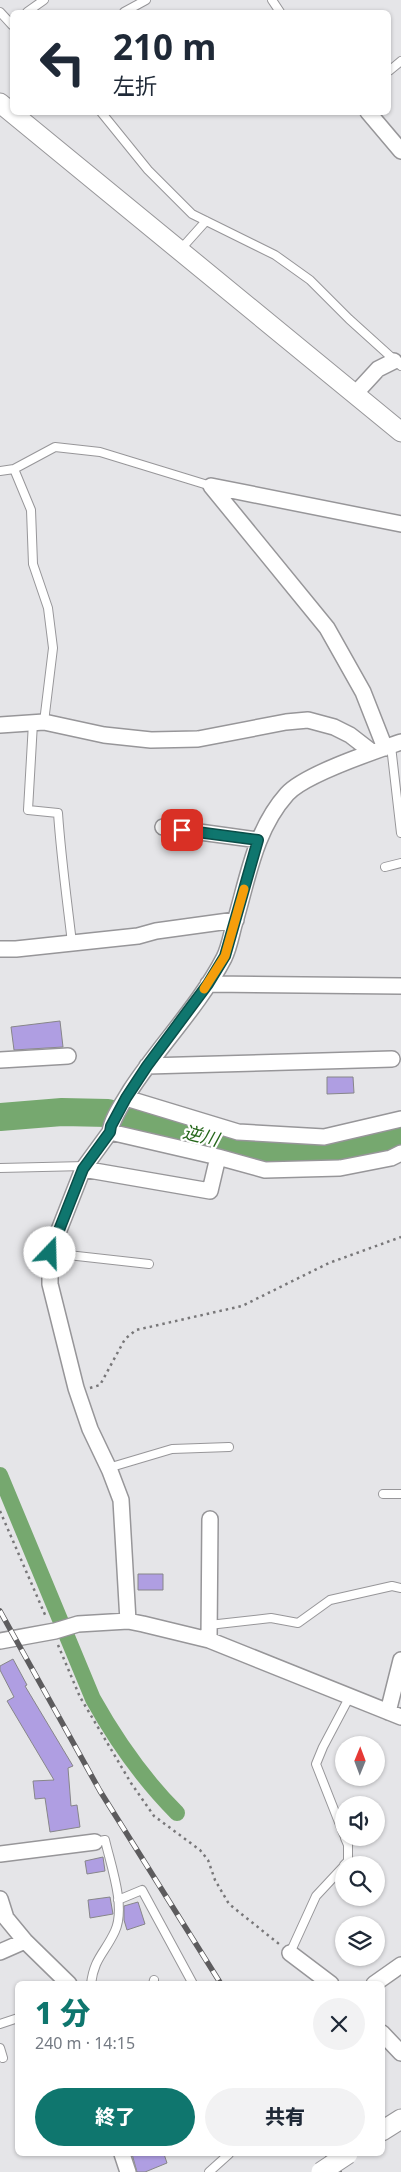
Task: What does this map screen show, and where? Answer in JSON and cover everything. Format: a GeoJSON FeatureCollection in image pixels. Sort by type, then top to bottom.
{"type":"FeatureCollection","features":[{"type":"Feature","properties":{"kind":"street"},"geometry":{"type":"LineString","coordinates":[[0,103],[10,111]]}},
{"type":"Feature","properties":{"kind":"street"},"geometry":{"type":"LineString","coordinates":[[15,115],[401,432]]}},
{"type":"Feature","properties":{"kind":"street"},"geometry":{"type":"LineString","coordinates":[[371,115],[401,151]]}},
{"type":"Feature","properties":{"kind":"street"},"geometry":{"type":"LineString","coordinates":[[355,394],[378,369],[398,363]]}},
{"type":"Feature","properties":{"kind":"street"},"geometry":{"type":"LineString","coordinates":[[211,486],[401,524]]}},
{"type":"Feature","properties":{"kind":"street"},"geometry":{"type":"LineString","coordinates":[[211,486],[327,628],[364,692],[387,747]]}},
{"type":"Feature","properties":{"kind":"street"},"geometry":{"type":"LineString","coordinates":[[0,725],[38,722],[151,740],[198,739],[286,722],[308,720],[334,727],[350,735],[387,747]]}},
{"type":"Feature","properties":{"kind":"street"},"geometry":{"type":"LineString","coordinates":[[128,1622],[121,1500],[90,1429],[77,1392],[50,1284],[50,1253],[84,1168],[111,1129],[123,1103],[147,1066],[208,984],[225,956],[258,840],[270,815],[289,791],[317,775],[387,747]]}},
{"type":"Feature","properties":{"kind":"street"},"geometry":{"type":"LineString","coordinates":[[163,827],[258,840]]}},
{"type":"Feature","properties":{"kind":"street"},"geometry":{"type":"LineString","coordinates":[[0,949],[138,936],[156,931],[236,920]]}},
{"type":"Feature","properties":{"kind":"street"},"geometry":{"type":"LineString","coordinates":[[208,984],[401,986]]}},
{"type":"Feature","properties":{"kind":"street"},"geometry":{"type":"LineString","coordinates":[[0,1060],[68,1056]]}},
{"type":"Feature","properties":{"kind":"street"},"geometry":{"type":"LineString","coordinates":[[147,1066],[392,1059]]}},
{"type":"Feature","properties":{"kind":"street"},"geometry":{"type":"LineString","coordinates":[[123,1103],[238,1132],[324,1137],[401,1119]]}},
{"type":"Feature","properties":{"kind":"street"},"geometry":{"type":"LineString","coordinates":[[111,1129],[265,1170],[340,1168],[392,1158],[401,1153]]}},
{"type":"Feature","properties":{"kind":"street"},"geometry":{"type":"LineString","coordinates":[[84,1168],[210,1191],[218,1156]]}},
{"type":"Feature","properties":{"kind":"street"},"geometry":{"type":"LineString","coordinates":[[209,1633],[210,1519]]}},
{"type":"Feature","properties":{"kind":"street"},"geometry":{"type":"LineString","coordinates":[[0,1641],[53,1631],[78,1624],[128,1622],[209,1633],[395,1714],[401,1660]]}},
{"type":"Feature","properties":{"kind":"street"},"geometry":{"type":"LineString","coordinates":[[0,1854],[95,1842]]}},
{"type":"Feature","properties":{"kind":"street"},"geometry":{"type":"LineString","coordinates":[[0,1899],[6,1918],[25,1941],[66,1981]]}},
{"type":"Feature","properties":{"kind":"street"},"geometry":{"type":"LineString","coordinates":[[0,1952],[25,1941]]}},
{"type":"Feature","properties":{"kind":"street"},"geometry":{"type":"LineString","coordinates":[[290,1953],[328,1981]]}},
{"type":"Feature","properties":{"kind":"street"},"geometry":{"type":"LineString","coordinates":[[378,1981],[401,1965]]}},
{"type":"Feature","properties":{"kind":"street"},"geometry":{"type":"LineString","coordinates":[[385,2036],[401,2053]]}},
{"type":"Feature","properties":{"kind":"street"},"geometry":{"type":"LineString","coordinates":[[385,2129],[401,2119]]}},
{"type":"Feature","properties":{"kind":"street"},"geometry":{"type":"LineString","coordinates":[[123,2156],[128,2172]]}},
{"type":"Feature","properties":{"kind":"street"},"geometry":{"type":"LineString","coordinates":[[321,2172],[345,2156]]}},
{"type":"Feature","properties":{"kind":"lane"},"geometry":{"type":"LineString","coordinates":[[30,10],[44,0]]}},
{"type":"Feature","properties":{"kind":"lane"},"geometry":{"type":"LineString","coordinates":[[128,10],[146,0]]}},
{"type":"Feature","properties":{"kind":"lane"},"geometry":{"type":"LineString","coordinates":[[0,12],[10,22]]}},
{"type":"Feature","properties":{"kind":"lane"},"geometry":{"type":"LineString","coordinates":[[391,70],[401,61]]}},
{"type":"Feature","properties":{"kind":"lane"},"geometry":{"type":"LineString","coordinates":[[104,115],[160,182],[192,214],[275,255],[310,280],[398,363]]}},
{"type":"Feature","properties":{"kind":"lane"},"geometry":{"type":"LineString","coordinates":[[180,250],[206,221]]}},
{"type":"Feature","properties":{"kind":"lane"},"geometry":{"type":"LineString","coordinates":[[0,471],[14,469],[55,447],[100,452],[211,486]]}},
{"type":"Feature","properties":{"kind":"lane"},"geometry":{"type":"LineString","coordinates":[[14,469],[32,510],[32,564],[48,608],[53,648],[38,722],[28,810],[58,813],[62,872],[66,888],[72,943]]}},
{"type":"Feature","properties":{"kind":"lane"},"geometry":{"type":"LineString","coordinates":[[387,747],[401,833]]}},
{"type":"Feature","properties":{"kind":"lane"},"geometry":{"type":"LineString","coordinates":[[385,866],[401,863]]}},
{"type":"Feature","properties":{"kind":"lane"},"geometry":{"type":"LineString","coordinates":[[0,1168],[84,1168]]}},
{"type":"Feature","properties":{"kind":"lane"},"geometry":{"type":"LineString","coordinates":[[50,1253],[149,1264]]}},
{"type":"Feature","properties":{"kind":"lane"},"geometry":{"type":"LineString","coordinates":[[108,1468],[172,1449],[229,1447]]}},
{"type":"Feature","properties":{"kind":"lane"},"geometry":{"type":"LineString","coordinates":[[383,1494],[401,1494]]}},
{"type":"Feature","properties":{"kind":"lane"},"geometry":{"type":"LineString","coordinates":[[209,1633],[271,1618],[298,1623],[330,1600],[392,1586],[401,1588]]}},
{"type":"Feature","properties":{"kind":"lane"},"geometry":{"type":"LineString","coordinates":[[335,1813],[316,1764],[350,1696]]}},
{"type":"Feature","properties":{"kind":"lane"},"geometry":{"type":"LineString","coordinates":[[91,1981],[93,1967],[116,1930],[120,1906],[105,1840],[95,1842]]}},
{"type":"Feature","properties":{"kind":"lane"},"geometry":{"type":"LineString","coordinates":[[290,1953],[316,1896],[335,1875]]}},
{"type":"Feature","properties":{"kind":"lane"},"geometry":{"type":"LineString","coordinates":[[118,1900],[142,1890],[191,1981]]}},
{"type":"Feature","properties":{"kind":"lane"},"geometry":{"type":"LineString","coordinates":[[0,2024],[15,2019]]}},
{"type":"Feature","properties":{"kind":"lane"},"geometry":{"type":"LineString","coordinates":[[0,2048],[3,2058]]}},
{"type":"Feature","properties":{"kind":"lane"},"geometry":{"type":"LineString","coordinates":[[209,2172],[227,2156]]}},
{"type":"Feature","properties":{"kind":"path"},"geometry":{"type":"LineString","coordinates":[[77,1392],[100,1385],[125,1339],[136,1330],[242,1306],[329,1263],[401,1237]]}},
{"type":"Feature","properties":{"kind":"path"},"geometry":{"type":"LineString","coordinates":[[0,1511],[80,1697],[131,1783],[154,1816],[200,1850],[208,1860],[215,1880],[229,1904],[290,1953]]}},
{"type":"Feature","properties":{"kind":"building"},"geometry":{"type":"Polygon","coordinates":[[[60,1021],[63,1047],[14,1050],[11,1027],[60,1021]]]}},
{"type":"Feature","properties":{"kind":"building"},"geometry":{"type":"Polygon","coordinates":[[[327,1077],[353,1077],[354,1093],[327,1094],[327,1077]]]}},
{"type":"Feature","properties":{"kind":"building"},"geometry":{"type":"Polygon","coordinates":[[[138,1574],[163,1574],[163,1590],[138,1590],[138,1574]]]}},
{"type":"Feature","properties":{"kind":"building"},"geometry":{"type":"Polygon","coordinates":[[[13,1659],[27,1685],[25,1686],[73,1766],[68,1768],[71,1806],[77,1805],[80,1827],[50,1832],[45,1798],[35,1799],[33,1781],[54,1780],[7,1701],[14,1697],[0,1670],[0,1666],[13,1659]]]}},
{"type":"Feature","properties":{"kind":"building"},"geometry":{"type":"Polygon","coordinates":[[[103,1857],[105,1871],[87,1874],[85,1861],[103,1857]]]}},
{"type":"Feature","properties":{"kind":"building"},"geometry":{"type":"Polygon","coordinates":[[[110,1897],[113,1914],[90,1918],[88,1900],[110,1897]]]}},
{"type":"Feature","properties":{"kind":"building"},"geometry":{"type":"Polygon","coordinates":[[[138,1902],[145,1924],[127,1930],[124,1920],[124,1906],[138,1902]]]}},
{"type":"Feature","properties":{"kind":"building"},"geometry":{"type":"Polygon","coordinates":[[[133,2156],[165,2156],[167,2163],[145,2172],[137,2172],[133,2156]]]}},
{"type":"Feature","properties":{"kind":"waterway","name":"逆川"},"geometry":{"type":"LineString","coordinates":[[0,1117],[62,1112],[108,1113],[265,1152],[337,1152],[401,1136]]}},
{"type":"Feature","properties":{"kind":"waterway"},"geometry":{"type":"LineString","coordinates":[[0,1475],[93,1699],[131,1759],[177,1813]]}},
{"type":"Feature","properties":{"kind":"railway"},"geometry":{"type":"LineString","coordinates":[[0,1611],[100,1791],[219,1981]]}},
{"type":"Feature","properties":{"kind":"railway"},"geometry":{"type":"LineString","coordinates":[[328,2156],[339,2172]]}},
{"type":"Feature","properties":{"kind":"slow traffic"},"geometry":{"type":"LineString","coordinates":[[204,989],[225,956],[244,889]]}},
{"type":"Feature","properties":{"kind":"route"},"geometry":{"type":"LineString","coordinates":[[50,1253],[83,1169],[110,1132],[111,1126],[126,1098],[147,1066],[208,984],[225,956],[258,840],[182,830]]}}]}
